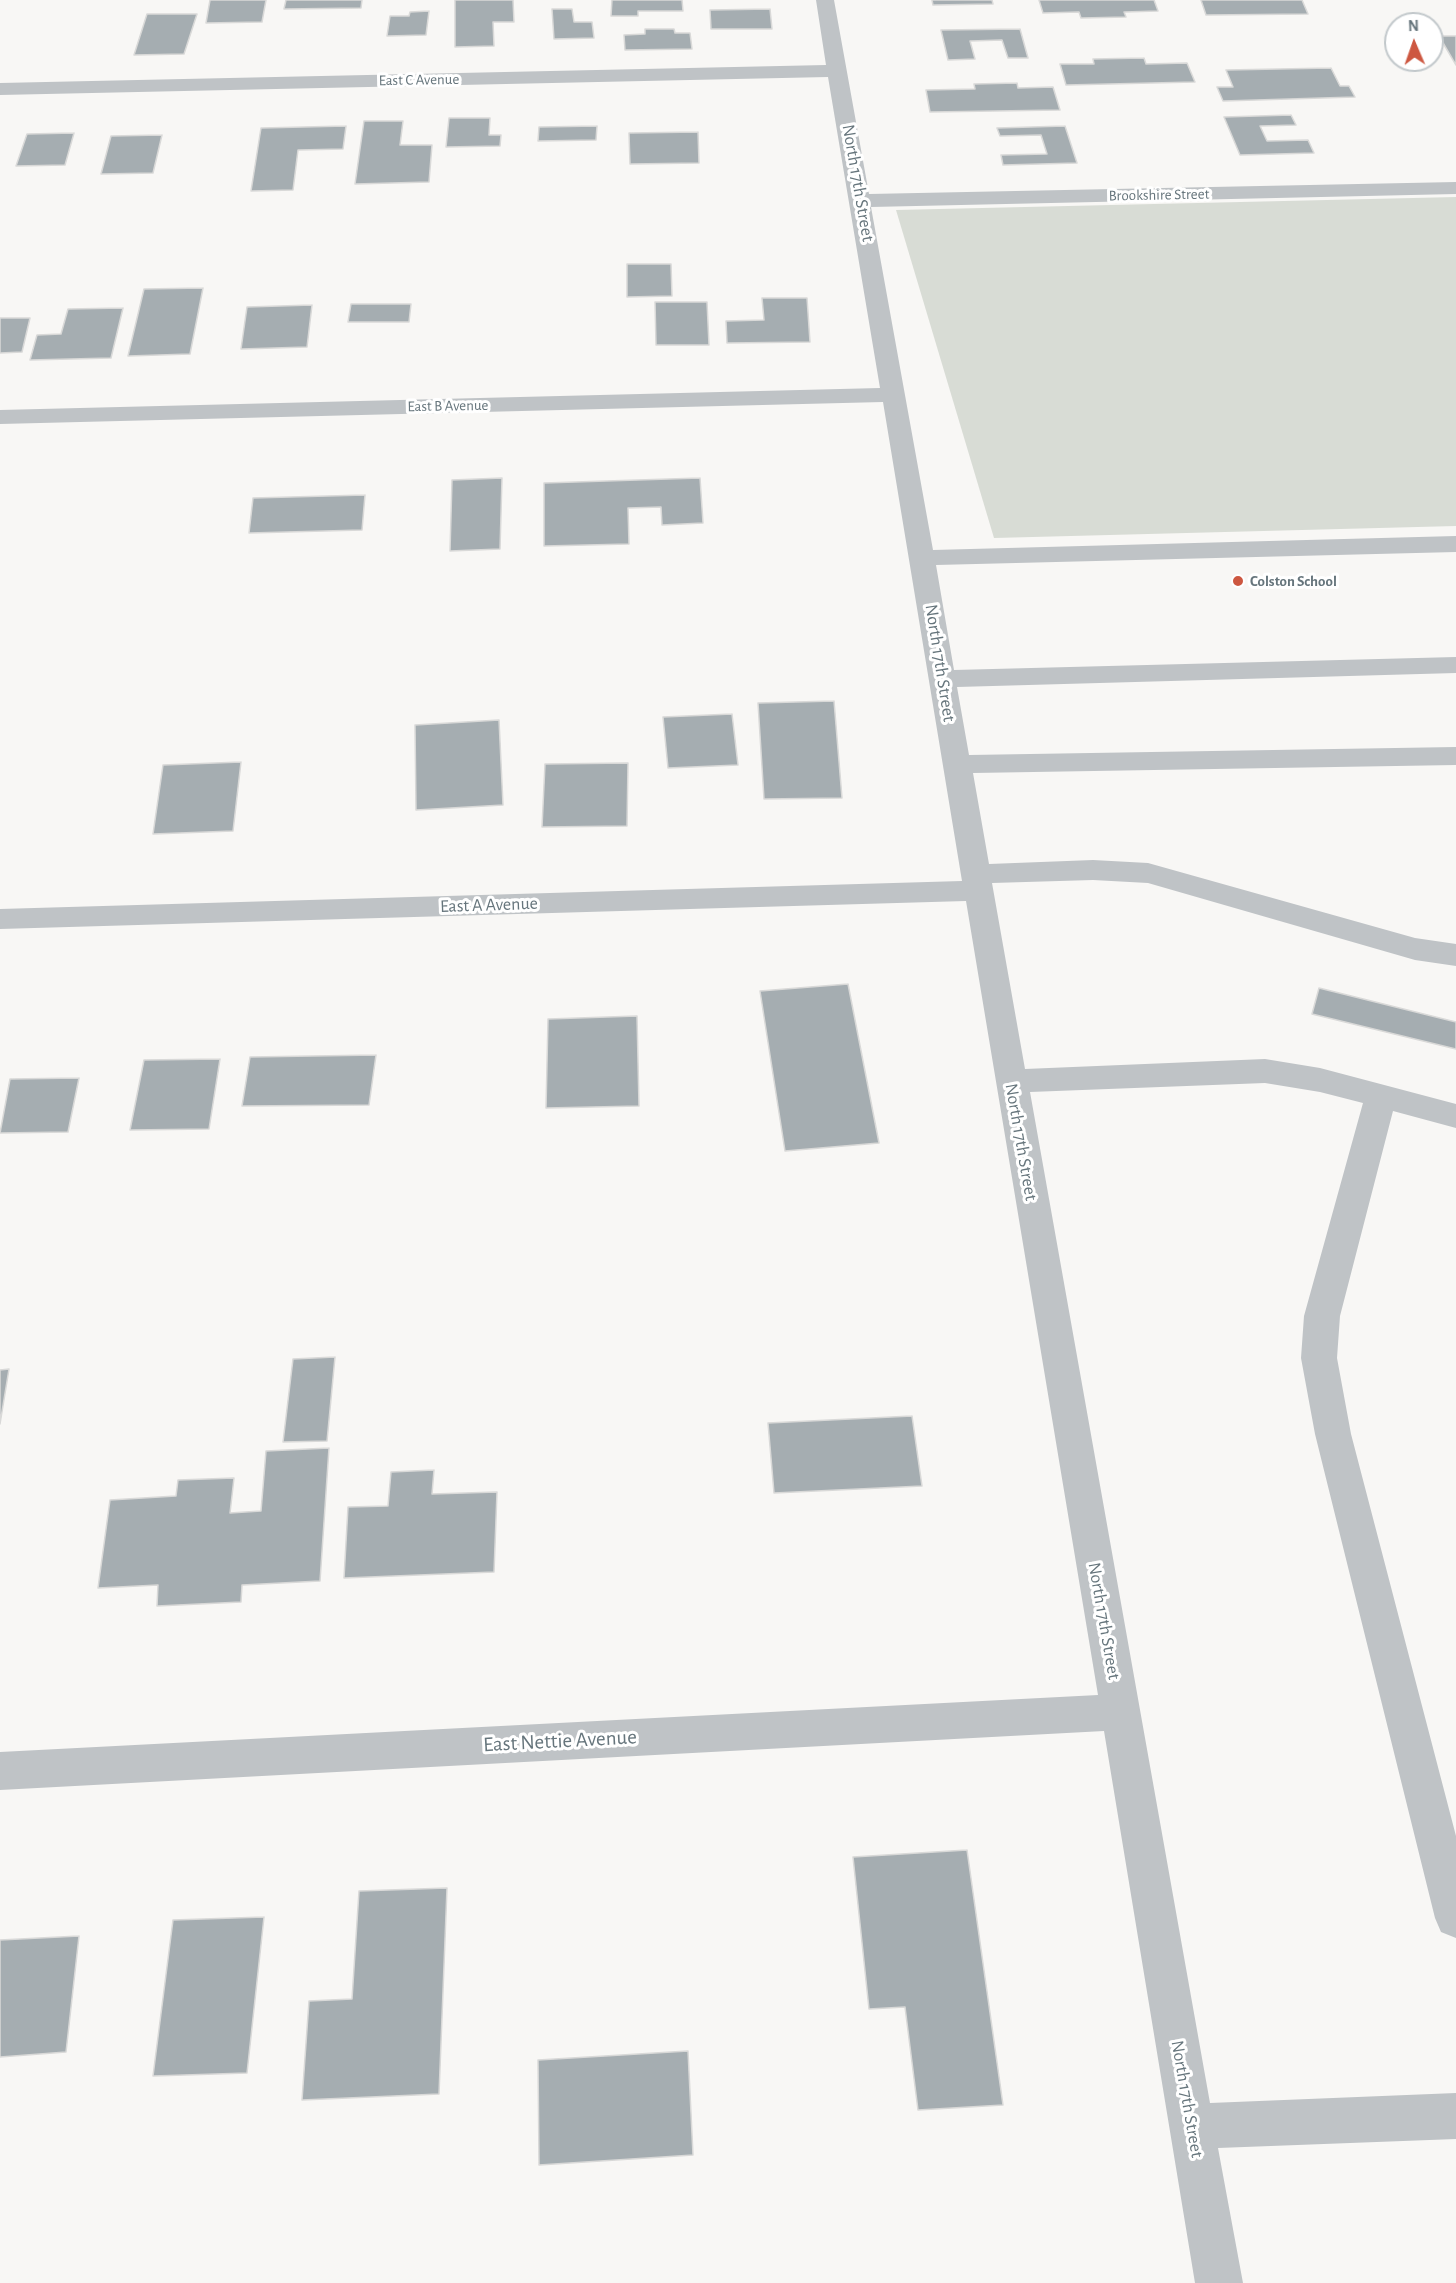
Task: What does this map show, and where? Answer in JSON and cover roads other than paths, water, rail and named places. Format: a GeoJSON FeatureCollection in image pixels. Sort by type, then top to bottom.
{"type":"FeatureCollection","features":[{"type":"Feature","properties":{"kind":"street","name":"North 17th Street"},"geometry":{"type":"LineString","coordinates":[[825,0],[895,395],[976,883],[1219,2283]]}},
{"type":"Feature","properties":{"kind":"street","name":"East C Avenue"},"geometry":{"type":"LineString","coordinates":[[0,89],[838,71]]}},
{"type":"Feature","properties":{"kind":"street","name":"Brookshire Street"},"geometry":{"type":"LineString","coordinates":[[861,201],[1456,188]]}},
{"type":"Feature","properties":{"kind":"street","name":"East B Avenue"},"geometry":{"type":"LineString","coordinates":[[0,417],[895,395]]}},
{"type":"Feature","properties":{"kind":"street"},"geometry":{"type":"LineString","coordinates":[[922,558],[1456,544]]}},
{"type":"Feature","properties":{"kind":"street"},"geometry":{"type":"LineString","coordinates":[[942,679],[1456,664]]}},
{"type":"Feature","properties":{"kind":"street"},"geometry":{"type":"LineString","coordinates":[[956,764],[1456,756]]}},
{"type":"Feature","properties":{"kind":"street","name":"East A Avenue"},"geometry":{"type":"LineString","coordinates":[[0,919],[976,883],[1094,870],[1148,873],[1414,949],[1456,955]]}},
{"type":"Feature","properties":{"kind":"street"},"geometry":{"type":"LineString","coordinates":[[1010,1081],[1265,1071],[1320,1080],[1456,1116]]}},
{"type":"Feature","properties":{"kind":"street"},"geometry":{"type":"LineString","coordinates":[[1381,1096],[1322,1316],[1319,1358],[1333,1434],[1456,1918]]}},
{"type":"Feature","properties":{"kind":"street","name":"East Nettie Avenue"},"geometry":{"type":"LineString","coordinates":[[0,1771],[1120,1712]]}},
{"type":"Feature","properties":{"kind":"street"},"geometry":{"type":"LineString","coordinates":[[1192,2126],[1456,2116]]}},
{"type":"Feature","properties":{"kind":"place","name":"Colston School"},"geometry":{"type":"Point","coordinates":[1238,581]}}]}
